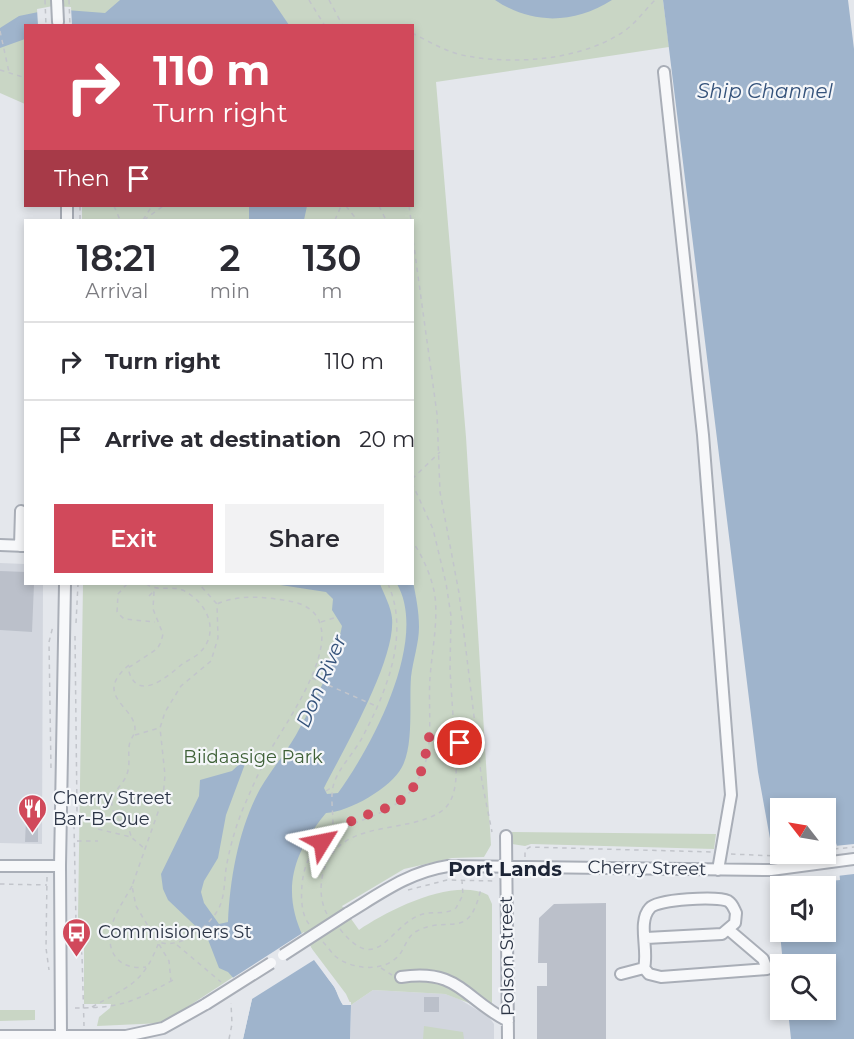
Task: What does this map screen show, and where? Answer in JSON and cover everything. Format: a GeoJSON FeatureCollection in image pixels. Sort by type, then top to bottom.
{"type":"FeatureCollection","features":[{"type":"Feature","properties":{"kind":"street"},"geometry":{"type":"LineString","coordinates":[[57,0],[58,22]]}},
{"type":"Feature","properties":{"kind":"street"},"geometry":{"type":"LineString","coordinates":[[664,72],[703,435],[731,795],[718,870]]}},
{"type":"Feature","properties":{"kind":"street"},"geometry":{"type":"LineString","coordinates":[[0,545],[23,546],[21,511]]}},
{"type":"Feature","properties":{"kind":"street"},"geometry":{"type":"LineString","coordinates":[[61,1036],[60,866],[65,585]]}},
{"type":"Feature","properties":{"kind":"street","name":"Polson Street"},"geometry":{"type":"LineString","coordinates":[[506,836],[508,1039]]}},
{"type":"Feature","properties":{"kind":"street","name":"Cherry Street"},"geometry":{"type":"LineString","coordinates":[[283,955],[404,878],[426,869],[448,866],[506,865],[771,870],[854,859]]}},
{"type":"Feature","properties":{"kind":"street"},"geometry":{"type":"LineString","coordinates":[[0,866],[60,866]]}},
{"type":"Feature","properties":{"kind":"street"},"geometry":{"type":"LineString","coordinates":[[646,938],[722,934],[735,923],[736,913],[728,901],[718,898],[659,902],[650,907],[644,920],[646,938],[644,968],[649,974],[662,977],[767,969],[763,959],[729,930]]}},
{"type":"Feature","properties":{"kind":"street"},"geometry":{"type":"LineString","coordinates":[[0,1036],[126,1036],[155,1030],[206,1004],[271,963]]}},
{"type":"Feature","properties":{"kind":"street"},"geometry":{"type":"LineString","coordinates":[[621,974],[644,968]]}},
{"type":"Feature","properties":{"kind":"street"},"geometry":{"type":"LineString","coordinates":[[401,978],[430,975],[447,979],[462,987],[486,1010],[508,1021]]}},
{"type":"Feature","properties":{"kind":"path"},"geometry":{"type":"LineString","coordinates":[[45,0],[46,24]]}},
{"type":"Feature","properties":{"kind":"path"},"geometry":{"type":"LineString","coordinates":[[69,0],[70,24]]}},
{"type":"Feature","properties":{"kind":"path"},"geometry":{"type":"LineString","coordinates":[[309,0],[324,24]]}},
{"type":"Feature","properties":{"kind":"path"},"geometry":{"type":"LineString","coordinates":[[329,0],[342,24]]}},
{"type":"Feature","properties":{"kind":"path"},"geometry":{"type":"LineString","coordinates":[[414,34],[451,52],[468,56],[515,61],[547,57],[600,44],[623,32],[655,0]]}},
{"type":"Feature","properties":{"kind":"path"},"geometry":{"type":"LineString","coordinates":[[0,31],[9,72]]}},
{"type":"Feature","properties":{"kind":"path"},"geometry":{"type":"LineString","coordinates":[[0,70],[24,77]]}},
{"type":"Feature","properties":{"kind":"path"},"geometry":{"type":"LineString","coordinates":[[145,219],[162,207]]}},
{"type":"Feature","properties":{"kind":"path"},"geometry":{"type":"LineString","coordinates":[[347,207],[356,219]]}},
{"type":"Feature","properties":{"kind":"path"},"geometry":{"type":"LineString","coordinates":[[414,257],[440,451],[440,492],[459,592],[477,747],[492,832]]}},
{"type":"Feature","properties":{"kind":"path"},"geometry":{"type":"LineString","coordinates":[[414,477],[440,451]]}},
{"type":"Feature","properties":{"kind":"path"},"geometry":{"type":"LineString","coordinates":[[332,920],[326,912],[320,890],[324,870],[336,849],[350,838],[430,816],[444,809],[451,800],[457,774],[450,670],[451,616],[433,529],[414,486]]}},
{"type":"Feature","properties":{"kind":"path"},"geometry":{"type":"LineString","coordinates":[[314,930],[307,921],[303,908],[303,873],[310,855],[332,833],[396,806],[414,786],[425,764],[430,677],[436,630],[434,595],[428,570],[414,546]]}},
{"type":"Feature","properties":{"kind":"path"},"geometry":{"type":"LineString","coordinates":[[78,585],[75,626],[77,810],[74,841],[76,923],[82,955],[83,1036]]}},
{"type":"Feature","properties":{"kind":"path"},"geometry":{"type":"LineString","coordinates":[[126,585],[118,594],[117,612],[124,619],[156,623]]}},
{"type":"Feature","properties":{"kind":"path"},"geometry":{"type":"LineString","coordinates":[[148,585],[158,589]]}},
{"type":"Feature","properties":{"kind":"path"},"geometry":{"type":"LineString","coordinates":[[131,664],[128,668],[134,681],[153,685],[196,656],[211,635],[210,622],[204,609],[183,589],[164,585],[149,596]]}},
{"type":"Feature","properties":{"kind":"path"},"geometry":{"type":"LineString","coordinates":[[147,966],[127,966],[115,957],[111,951],[111,927],[132,885],[163,798],[165,775],[160,728],[170,700],[181,686],[211,661],[217,644],[217,604],[200,585]]}},
{"type":"Feature","properties":{"kind":"path"},"geometry":{"type":"LineString","coordinates":[[326,791],[333,786],[377,707],[398,633],[398,615],[388,585]]}},
{"type":"Feature","properties":{"kind":"path"},"geometry":{"type":"LineString","coordinates":[[131,837],[131,831],[114,813],[112,802],[115,791],[129,771],[130,741],[134,735],[134,721],[119,703],[115,687],[121,672],[157,649],[162,642],[163,634],[156,623],[153,609],[154,591]]}},
{"type":"Feature","properties":{"kind":"path"},"geometry":{"type":"LineString","coordinates":[[159,942],[176,944],[196,932],[216,914],[224,896],[227,866],[240,817],[270,751],[311,678],[322,650],[323,636],[320,622],[310,610],[292,602],[236,598],[217,604]]}},
{"type":"Feature","properties":{"kind":"path"},"geometry":{"type":"LineString","coordinates":[[320,622],[337,617]]}},
{"type":"Feature","properties":{"kind":"path"},"geometry":{"type":"LineString","coordinates":[[52,775],[49,757],[49,642],[54,620]]}},
{"type":"Feature","properties":{"kind":"path"},"geometry":{"type":"LineString","coordinates":[[207,643],[217,644]]}},
{"type":"Feature","properties":{"kind":"path"},"geometry":{"type":"LineString","coordinates":[[311,678],[377,707]]}},
{"type":"Feature","properties":{"kind":"path"},"geometry":{"type":"LineString","coordinates":[[134,735],[160,728]]}},
{"type":"Feature","properties":{"kind":"path"},"geometry":{"type":"LineString","coordinates":[[428,737],[477,747]]}},
{"type":"Feature","properties":{"kind":"path"},"geometry":{"type":"LineString","coordinates":[[332,833],[333,786]]}},
{"type":"Feature","properties":{"kind":"path"},"geometry":{"type":"LineString","coordinates":[[98,829],[131,837],[145,849]]}},
{"type":"Feature","properties":{"kind":"path"},"geometry":{"type":"LineString","coordinates":[[77,841],[98,841]]}},
{"type":"Feature","properties":{"kind":"path"},"geometry":{"type":"LineString","coordinates":[[525,858],[525,850],[530,847],[770,856]]}},
{"type":"Feature","properties":{"kind":"path"},"geometry":{"type":"LineString","coordinates":[[836,849],[854,847]]}},
{"type":"Feature","properties":{"kind":"path"},"geometry":{"type":"LineString","coordinates":[[338,927],[350,943],[360,948],[374,948],[387,943],[402,927],[422,914],[437,915],[456,908],[463,896],[462,881]]}},
{"type":"Feature","properties":{"kind":"path"},"geometry":{"type":"LineString","coordinates":[[404,892],[425,884],[489,881]]}},
{"type":"Feature","properties":{"kind":"path"},"geometry":{"type":"LineString","coordinates":[[0,884],[47,885],[46,948],[51,979]]}},
{"type":"Feature","properties":{"kind":"path"},"geometry":{"type":"LineString","coordinates":[[75,1008],[110,1006],[137,1001],[172,981],[169,961],[136,906],[132,885]]}},
{"type":"Feature","properties":{"kind":"path"},"geometry":{"type":"LineString","coordinates":[[380,968],[396,959],[413,933],[433,925],[453,926],[466,919],[475,909],[481,888]]}},
{"type":"Feature","properties":{"kind":"path"},"geometry":{"type":"LineString","coordinates":[[321,939],[336,957],[354,965],[380,968],[401,978]]}},
{"type":"Feature","properties":{"kind":"path"},"geometry":{"type":"LineString","coordinates":[[93,1007],[134,985],[159,942]]}},
{"type":"Feature","properties":{"kind":"shaded area"},"geometry":{"type":"Polygon","coordinates":[[[0,563],[24,564],[24,585],[43,585],[42,844],[0,843],[0,563]]]}},
{"type":"Feature","properties":{"kind":"shaded area"},"geometry":{"type":"Polygon","coordinates":[[[373,990],[445,994],[459,999],[489,1017],[494,1024],[494,1039],[350,1039],[351,1005],[373,990]]]}},
{"type":"Feature","properties":{"kind":"green space","name":"Biidaasige Park"},"geometry":{"type":"Polygon","coordinates":[[[0,0],[663,0],[669,47],[436,82],[466,437],[491,845],[484,857],[452,858],[404,869],[342,906],[359,930],[404,905],[440,893],[458,890],[488,895],[492,904],[492,1007],[489,1017],[469,1003],[445,994],[373,990],[351,1005],[346,994],[300,933],[163,1023],[97,1026],[99,1017],[110,1008],[111,1004],[84,1004],[84,946],[78,918],[83,585],[414,585],[414,219],[82,219],[82,207],[414,207],[414,24],[24,24],[24,104],[0,93],[0,0]]]}},
{"type":"Feature","properties":{"kind":"green space"},"geometry":{"type":"Polygon","coordinates":[[[512,832],[716,834],[714,849],[531,844],[525,846],[512,844],[512,832]]]}},
{"type":"Feature","properties":{"kind":"green space"},"geometry":{"type":"Polygon","coordinates":[[[0,1010],[35,1010],[35,1020],[0,1021],[0,1010]]]}},
{"type":"Feature","properties":{"kind":"green space"},"geometry":{"type":"Polygon","coordinates":[[[424,1026],[463,1032],[464,1039],[423,1039],[424,1026]]]}},
{"type":"Feature","properties":{"kind":"water"},"geometry":{"type":"Polygon","coordinates":[[[120,0],[272,0],[288,24],[24,24],[24,39],[0,48],[0,28],[19,16],[53,9],[105,13],[120,0]]]}},
{"type":"Feature","properties":{"kind":"water"},"geometry":{"type":"Polygon","coordinates":[[[495,0],[612,0],[583,14],[553,18],[524,14],[495,0]]]}},
{"type":"Feature","properties":{"kind":"water","name":"Ship Channel"},"geometry":{"type":"Polygon","coordinates":[[[663,0],[848,0],[854,49],[854,1039],[791,1039],[789,1020],[836,1020],[836,954],[782,954],[781,942],[836,942],[836,880],[840,880],[836,843],[836,798],[770,798],[770,838],[758,772],[663,0]]]}},
{"type":"Feature","properties":{"kind":"water"},"geometry":{"type":"Polygon","coordinates":[[[249,207],[307,207],[304,219],[249,219],[249,207]]]}},
{"type":"Feature","properties":{"kind":"water"},"geometry":{"type":"Polygon","coordinates":[[[280,585],[380,585],[392,618],[386,657],[367,704],[324,788],[327,794],[338,793],[352,773],[380,721],[401,662],[406,634],[405,607],[397,585],[414,585],[419,627],[411,677],[410,735],[406,758],[397,775],[379,791],[357,804],[326,813],[309,836],[298,858],[293,879],[292,899],[305,941],[343,1005],[351,1005],[350,1039],[243,1039],[252,999],[228,972],[219,968],[207,937],[168,900],[163,889],[161,874],[199,796],[200,780],[232,771],[248,756],[226,815],[218,858],[204,881],[201,892],[204,903],[219,924],[228,922],[233,870],[246,820],[260,789],[292,742],[317,696],[335,654],[342,626],[332,610],[333,599],[326,592],[280,585]]]}},
{"type":"Feature","properties":{"kind":"pier"},"geometry":{"type":"Polygon","coordinates":[[[53,6],[71,7],[72,24],[38,24],[37,9],[53,6]]]}},
{"type":"Feature","properties":{"kind":"pier"},"geometry":{"type":"Polygon","coordinates":[[[854,844],[854,874],[837,876],[836,846],[854,844]]]}},
{"type":"Feature","properties":{"kind":"pier"},"geometry":{"type":"Polygon","coordinates":[[[304,932],[316,958],[338,986],[340,996],[345,1002],[351,1002],[351,1005],[343,1005],[335,988],[314,960],[252,999],[243,1039],[240,1039],[248,1000],[231,979],[304,932]]]}},
{"type":"Feature","properties":{"kind":"building"},"geometry":{"type":"Polygon","coordinates":[[[0,571],[24,572],[24,585],[34,585],[32,632],[0,630],[0,571]]]}},
{"type":"Feature","properties":{"kind":"building","name":"Cherry Street Bar-B-Que"},"geometry":{"type":"Polygon","coordinates":[[[26,820],[38,820],[38,842],[25,842],[26,820]]]}},
{"type":"Feature","properties":{"kind":"building"},"geometry":{"type":"Polygon","coordinates":[[[606,903],[606,1039],[537,1039],[537,986],[547,986],[547,963],[538,963],[539,918],[554,904],[606,903]]]}},
{"type":"Feature","properties":{"kind":"building"},"geometry":{"type":"Polygon","coordinates":[[[424,997],[439,997],[439,1012],[424,1012],[424,997]]]}},
{"type":"Feature","properties":{"kind":"place","name":"Cherry Street Bar-B-Que"},"geometry":{"type":"Point","coordinates":[32,834]}},
{"type":"Feature","properties":{"kind":"place","name":"Commisioners St"},"geometry":{"type":"Point","coordinates":[77,958]}},
{"type":"Feature","properties":{"kind":"district","name":"Port Lands"},"geometry":{"type":"Point","coordinates":[505,869]}},
{"type":"Feature","properties":{"kind":"route"},"geometry":{"type":"LineString","coordinates":[[322,842],[332,833],[360,819],[396,806],[414,786],[425,764],[428,737],[460,743]]}},
{"type":"Feature","properties":{"kind":"water label","name":"Don River"},"geometry":{"type":"Point","coordinates":[321,681]}}]}
